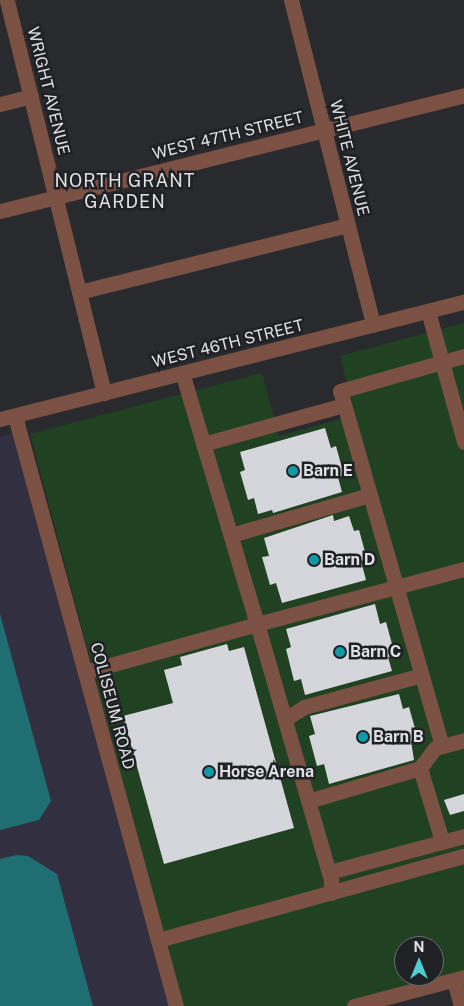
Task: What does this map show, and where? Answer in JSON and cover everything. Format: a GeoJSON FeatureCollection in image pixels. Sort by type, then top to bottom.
{"type":"FeatureCollection","features":[{"type":"Feature","properties":{"kind":"street","name":"WHITE AVENUE"},"geometry":{"type":"LineString","coordinates":[[291,0],[373,324]]}},
{"type":"Feature","properties":{"kind":"street","name":"WRIGHT AVENUE"},"geometry":{"type":"LineString","coordinates":[[6,1],[104,393]]}},
{"type":"Feature","properties":{"kind":"street","name":"WEST 47TH STREET"},"geometry":{"type":"LineString","coordinates":[[0,211],[464,95]]}},
{"type":"Feature","properties":{"kind":"street"},"geometry":{"type":"LineString","coordinates":[[0,104],[31,96]]}},
{"type":"Feature","properties":{"kind":"street"},"geometry":{"type":"LineString","coordinates":[[79,292],[348,225]]}},
{"type":"Feature","properties":{"kind":"street","name":"WEST 46TH STREET"},"geometry":{"type":"LineString","coordinates":[[7,418],[464,302]]}},
{"type":"Feature","properties":{"kind":"street"},"geometry":{"type":"LineString","coordinates":[[428,311],[464,442]]}},
{"type":"Feature","properties":{"kind":"street"},"geometry":{"type":"LineString","coordinates":[[442,746],[340,392],[464,356]]}},
{"type":"Feature","properties":{"kind":"street"},"geometry":{"type":"LineString","coordinates":[[182,373],[258,624],[329,872],[331,893]]}},
{"type":"Feature","properties":{"kind":"street"},"geometry":{"type":"LineString","coordinates":[[203,444],[344,405]]}},
{"type":"Feature","properties":{"kind":"street","name":"COLISEUM ROAD"},"geometry":{"type":"LineString","coordinates":[[7,418],[85,672],[176,1006]]}},
{"type":"Feature","properties":{"kind":"street"},"geometry":{"type":"LineString","coordinates":[[231,536],[370,495]]}},
{"type":"Feature","properties":{"kind":"street"},"geometry":{"type":"LineString","coordinates":[[85,672],[464,569]]}},
{"type":"Feature","properties":{"kind":"street"},"geometry":{"type":"LineString","coordinates":[[285,719],[304,707],[422,675]]}},
{"type":"Feature","properties":{"kind":"street"},"geometry":{"type":"LineString","coordinates":[[308,801],[420,768],[435,748],[464,740]]}},
{"type":"Feature","properties":{"kind":"street"},"geometry":{"type":"LineString","coordinates":[[420,768],[442,842]]}},
{"type":"Feature","properties":{"kind":"street"},"geometry":{"type":"LineString","coordinates":[[329,872],[464,836]]}},
{"type":"Feature","properties":{"kind":"street"},"geometry":{"type":"LineString","coordinates":[[158,940],[464,856]]}},
{"type":"Feature","properties":{"kind":"street"},"geometry":{"type":"LineString","coordinates":[[354,1006],[459,979],[461,1006]]}},
{"type":"Feature","properties":{"kind":"shaded area"},"geometry":{"type":"Polygon","coordinates":[[[20,431],[176,1006],[0,1006],[0,436],[20,431]]]}},
{"type":"Feature","properties":{"kind":"green space"},"geometry":{"type":"Polygon","coordinates":[[[464,323],[464,983],[378,1006],[183,1006],[30,434],[262,373],[279,436],[355,415],[340,356],[464,323]]]}},
{"type":"Feature","properties":{"kind":"water"},"geometry":{"type":"Polygon","coordinates":[[[0,614],[51,801],[39,820],[0,830],[0,614]]]}},
{"type":"Feature","properties":{"kind":"water"},"geometry":{"type":"Polygon","coordinates":[[[16,855],[28,856],[57,874],[93,1006],[0,1006],[0,859],[16,855]]]}},
{"type":"Feature","properties":{"kind":"building","name":"Barn E"},"geometry":{"type":"Polygon","coordinates":[[[325,428],[331,448],[336,446],[344,475],[338,477],[342,492],[273,513],[272,510],[258,514],[254,498],[248,500],[240,472],[245,470],[240,452],[325,428]]]}},
{"type":"Feature","properties":{"kind":"building","name":"Barn D"},"geometry":{"type":"Polygon","coordinates":[[[333,515],[334,521],[349,516],[354,531],[359,530],[367,559],[361,561],[366,580],[282,603],[276,583],[270,585],[262,557],[269,556],[264,538],[333,515]]]}},
{"type":"Feature","properties":{"kind":"building","name":"Barn C"},"geometry":{"type":"Polygon","coordinates":[[[375,604],[380,624],[386,622],[395,655],[388,657],[392,671],[305,695],[301,679],[294,681],[286,649],[291,647],[286,629],[375,604]]]}},
{"type":"Feature","properties":{"kind":"building","name":"Horse Arena"},"geometry":{"type":"Polygon","coordinates":[[[227,644],[229,651],[244,647],[294,828],[164,864],[123,716],[173,703],[164,670],[182,665],[180,657],[227,644]]]}},
{"type":"Feature","properties":{"kind":"building","name":"Barn B"},"geometry":{"type":"Polygon","coordinates":[[[399,694],[403,709],[409,707],[418,739],[411,741],[414,760],[329,784],[324,764],[317,766],[309,736],[315,734],[310,716],[399,694]]]}},
{"type":"Feature","properties":{"kind":"building"},"geometry":{"type":"Polygon","coordinates":[[[464,794],[464,811],[450,815],[444,800],[464,794]]]}},
{"type":"Feature","properties":{"kind":"place","name":"Barn E"},"geometry":{"type":"Point","coordinates":[293,471]}},
{"type":"Feature","properties":{"kind":"place","name":"Barn D"},"geometry":{"type":"Point","coordinates":[314,560]}},
{"type":"Feature","properties":{"kind":"place","name":"Barn C"},"geometry":{"type":"Point","coordinates":[340,652]}},
{"type":"Feature","properties":{"kind":"place","name":"Barn B"},"geometry":{"type":"Point","coordinates":[363,737]}},
{"type":"Feature","properties":{"kind":"place","name":"Horse Arena"},"geometry":{"type":"Point","coordinates":[209,772]}},
{"type":"Feature","properties":{"kind":"district","name":"NORTH GRANT GARDEN"},"geometry":{"type":"Point","coordinates":[125,192]}}]}
